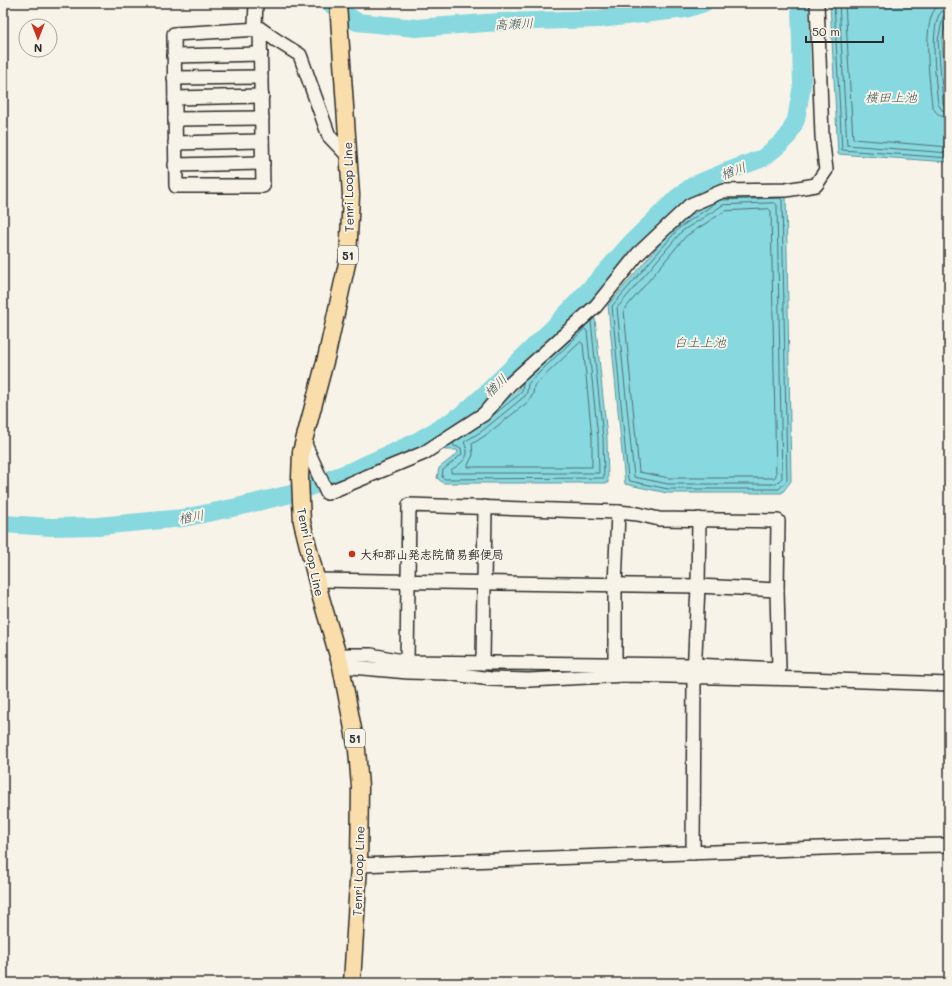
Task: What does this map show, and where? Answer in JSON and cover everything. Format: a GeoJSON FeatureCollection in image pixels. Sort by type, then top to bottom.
{"type":"FeatureCollection","features":[{"type":"Feature","properties":{"kind":"main road","name":"Tenri Loop Line"},"geometry":{"type":"LineString","coordinates":[[338,3],[349,157],[350,194],[348,259],[327,354],[301,452],[300,499],[302,522],[316,580],[339,660],[357,750],[360,787],[359,864],[352,983]]}},
{"type":"Feature","properties":{"kind":"street"},"geometry":{"type":"LineString","coordinates":[[256,3],[255,25],[300,55],[329,136],[349,157]]}},
{"type":"Feature","properties":{"kind":"street"},"geometry":{"type":"LineString","coordinates":[[304,442],[327,493],[424,453],[484,414],[509,386],[596,306],[638,254],[690,205],[723,191],[786,190],[816,185],[826,170],[822,136],[817,3]]}},
{"type":"Feature","properties":{"kind":"street"},"geometry":{"type":"LineString","coordinates":[[260,29],[263,186],[176,186],[174,34],[260,29]]}},
{"type":"Feature","properties":{"kind":"street"},"geometry":{"type":"LineString","coordinates":[[174,56],[261,54]]}},
{"type":"Feature","properties":{"kind":"street"},"geometry":{"type":"LineString","coordinates":[[174,78],[261,77]]}},
{"type":"Feature","properties":{"kind":"street"},"geometry":{"type":"LineString","coordinates":[[175,98],[262,96]]}},
{"type":"Feature","properties":{"kind":"street"},"geometry":{"type":"LineString","coordinates":[[175,119],[262,118]]}},
{"type":"Feature","properties":{"kind":"street"},"geometry":{"type":"LineString","coordinates":[[175,143],[262,141]]}},
{"type":"Feature","properties":{"kind":"street"},"geometry":{"type":"LineString","coordinates":[[175,165],[263,163]]}},
{"type":"Feature","properties":{"kind":"street"},"geometry":{"type":"LineString","coordinates":[[339,660],[408,672],[447,673],[491,679],[530,680],[694,671],[779,669],[777,590],[778,521],[659,519],[638,514],[618,512],[409,505],[407,662]]}},
{"type":"Feature","properties":{"kind":"street"},"geometry":{"type":"LineString","coordinates":[[483,663],[485,507]]}},
{"type":"Feature","properties":{"kind":"street"},"geometry":{"type":"LineString","coordinates":[[615,665],[615,586],[618,512]]}},
{"type":"Feature","properties":{"kind":"street"},"geometry":{"type":"LineString","coordinates":[[693,853],[694,671],[699,520]]}},
{"type":"Feature","properties":{"kind":"street"},"geometry":{"type":"LineString","coordinates":[[316,580],[615,586],[698,586],[777,590]]}},
{"type":"Feature","properties":{"kind":"street"},"geometry":{"type":"LineString","coordinates":[[339,660],[371,655],[407,662],[615,665],[807,679],[949,684]]}},
{"type":"Feature","properties":{"kind":"street"},"geometry":{"type":"LineString","coordinates":[[359,864],[868,846],[949,845]]}},
{"type":"Feature","properties":{"kind":"water","name":"横田上池"},"geometry":{"type":"Polygon","coordinates":[[[830,3],[949,3],[949,10],[942,40],[949,129],[948,162],[838,154],[830,3]]]}},
{"type":"Feature","properties":{"kind":"water","name":"白土上池"},"geometry":{"type":"Polygon","coordinates":[[[786,194],[791,481],[782,493],[667,493],[625,484],[608,305],[676,225],[720,196],[786,194]]]}},
{"type":"Feature","properties":{"kind":"water"},"geometry":{"type":"Polygon","coordinates":[[[588,313],[595,319],[607,437],[608,483],[443,483],[437,478],[439,468],[458,453],[457,450],[445,450],[441,446],[477,424],[519,389],[519,381],[588,313]]]}},
{"type":"Feature","properties":{"kind":"waterway","name":"高瀬川"},"geometry":{"type":"LineString","coordinates":[[329,3],[357,22],[416,28],[500,22],[599,19],[686,9],[704,3]]}},
{"type":"Feature","properties":{"kind":"waterway","name":"楢川"},"geometry":{"type":"LineString","coordinates":[[3,524],[52,527],[98,526],[183,518],[291,494],[349,472],[414,443],[464,413],[554,327],[631,243],[678,197],[694,185],[763,158],[788,136],[796,120],[802,85],[800,3]]}},
{"type":"Feature","properties":{"kind":"place","name":"大和郡山発志院簡易郵便局"},"geometry":{"type":"Point","coordinates":[352,554]}}]}
